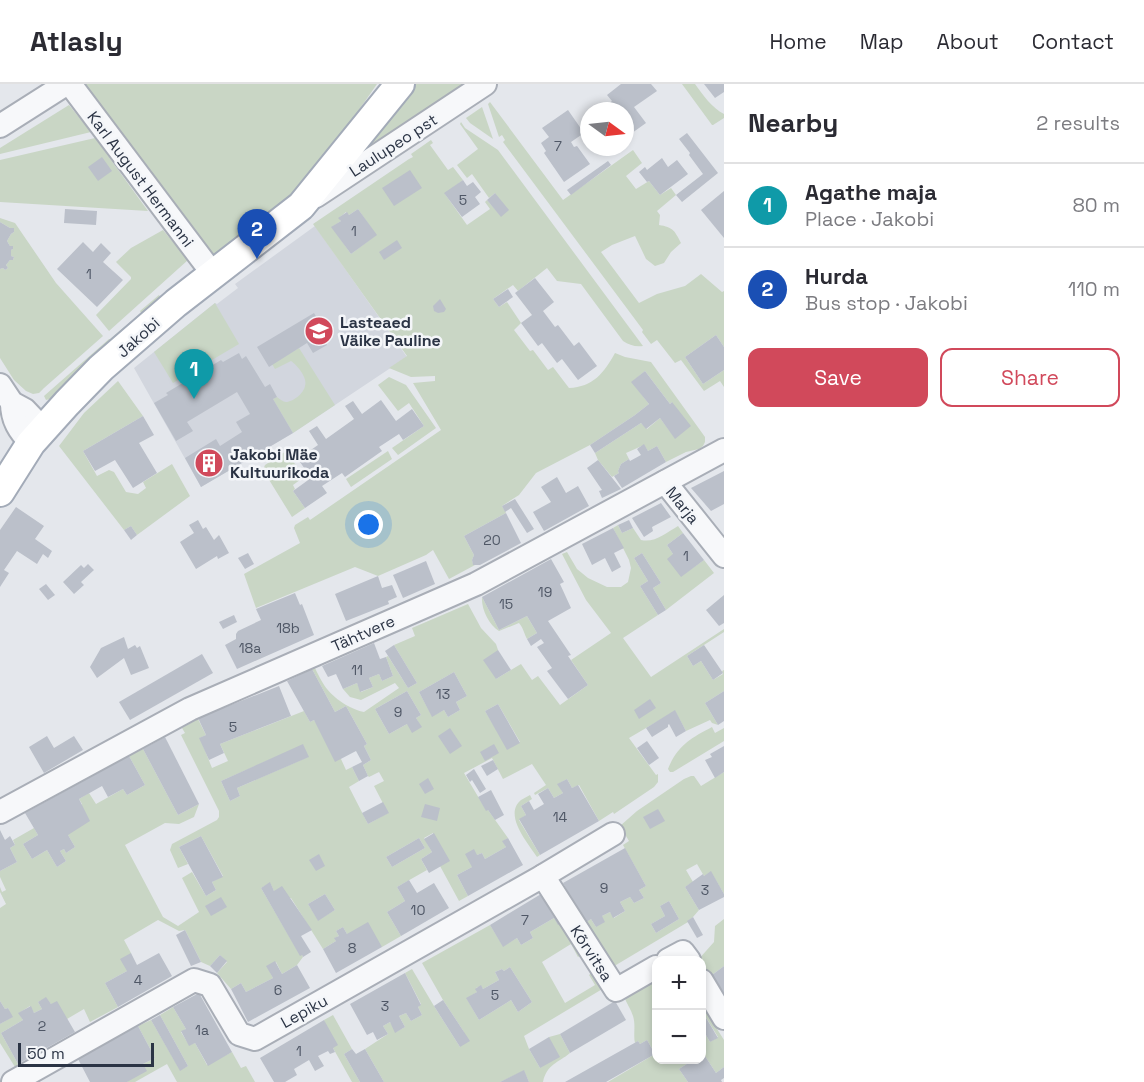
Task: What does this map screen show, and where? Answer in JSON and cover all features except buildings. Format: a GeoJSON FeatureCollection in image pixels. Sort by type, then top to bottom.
{"type":"FeatureCollection","features":[{"type":"Feature","properties":{"kind":"main road","name":"Jakobi"},"geometry":{"type":"LineString","coordinates":[[0,492],[37,436],[101,368],[176,303],[300,206],[400,84]]}},
{"type":"Feature","properties":{"kind":"street"},"geometry":{"type":"LineString","coordinates":[[0,126],[68,84]]}},
{"type":"Feature","properties":{"kind":"street","name":"Karl August Hermanni"},"geometry":{"type":"LineString","coordinates":[[68,84],[213,274]]}},
{"type":"Feature","properties":{"kind":"street","name":"Laulupeo pst"},"geometry":{"type":"LineString","coordinates":[[300,206],[485,84]]}},
{"type":"Feature","properties":{"kind":"street"},"geometry":{"type":"LineString","coordinates":[[6,394],[25,410],[37,436]]}},
{"type":"Feature","properties":{"kind":"street","name":"Tähtvere"},"geometry":{"type":"LineString","coordinates":[[0,812],[190,709],[476,584],[724,450]]}},
{"type":"Feature","properties":{"kind":"street","name":"Marja"},"geometry":{"type":"LineString","coordinates":[[665,482],[724,556]]}},
{"type":"Feature","properties":{"kind":"street","name":"Lepiku"},"geometry":{"type":"LineString","coordinates":[[13,1082],[194,980],[210,985],[239,1034],[255,1039],[613,834]]}},
{"type":"Feature","properties":{"kind":"street","name":"Kõrvitsa"},"geometry":{"type":"LineString","coordinates":[[543,876],[616,990],[652,970]]}},
{"type":"Feature","properties":{"kind":"street"},"geometry":{"type":"LineString","coordinates":[[675,956],[683,951],[686,956]]}},
{"type":"Feature","properties":{"kind":"street"},"geometry":{"type":"LineString","coordinates":[[706,988],[724,1017]]}},
{"type":"Feature","properties":{"kind":"shaded area"},"geometry":{"type":"Polygon","coordinates":[[[315,226],[407,357],[293,433],[201,487],[134,368],[215,303],[217,304],[238,288],[235,284],[315,226]]]}},
{"type":"Feature","properties":{"kind":"green space"},"geometry":{"type":"Polygon","coordinates":[[[85,84],[377,84],[313,176],[292,200],[214,257],[85,84]]]}},
{"type":"Feature","properties":{"kind":"green space"},"geometry":{"type":"Polygon","coordinates":[[[411,84],[472,84],[367,152],[362,151],[411,84]]]}},
{"type":"Feature","properties":{"kind":"green space"},"geometry":{"type":"Polygon","coordinates":[[[682,84],[695,84],[712,105],[724,114],[724,118],[712,125],[682,84]]]}},
{"type":"Feature","properties":{"kind":"green space"},"geometry":{"type":"Polygon","coordinates":[[[490,102],[563,200],[625,156],[634,156],[634,151],[642,163],[626,176],[636,189],[649,181],[660,195],[671,188],[676,195],[657,211],[660,215],[659,225],[673,230],[681,243],[664,263],[655,266],[646,259],[635,236],[601,252],[639,303],[657,294],[685,286],[701,274],[722,292],[724,291],[724,347],[716,335],[685,357],[703,384],[724,370],[724,387],[720,381],[704,391],[681,360],[675,363],[657,340],[651,344],[642,332],[643,330],[503,142],[505,140],[502,135],[499,137],[488,104],[490,102]]]}},
{"type":"Feature","properties":{"kind":"green space"},"geometry":{"type":"Polygon","coordinates":[[[69,105],[91,132],[0,154],[0,148],[69,105]]]}},
{"type":"Feature","properties":{"kind":"green space"},"geometry":{"type":"Polygon","coordinates":[[[482,107],[493,139],[466,118],[482,107]]]}},
{"type":"Feature","properties":{"kind":"green space"},"geometry":{"type":"Polygon","coordinates":[[[461,122],[465,128],[498,150],[643,346],[623,341],[581,284],[557,281],[547,268],[518,291],[513,285],[493,299],[499,307],[507,302],[521,323],[514,330],[530,351],[533,350],[548,370],[553,367],[569,388],[585,385],[597,378],[615,353],[651,362],[705,437],[705,442],[699,449],[686,452],[666,462],[657,446],[648,451],[644,445],[626,453],[629,459],[621,464],[619,473],[612,477],[595,453],[641,423],[647,429],[660,418],[675,438],[672,402],[670,404],[645,371],[632,382],[649,404],[590,445],[536,473],[519,495],[502,506],[506,513],[464,536],[474,555],[472,560],[475,565],[449,579],[433,550],[378,576],[355,567],[256,608],[244,574],[300,543],[295,525],[308,517],[310,520],[441,430],[413,383],[435,381],[435,376],[411,377],[389,368],[407,356],[313,224],[413,157],[411,154],[431,140],[433,143],[430,145],[448,170],[453,167],[463,180],[445,194],[467,225],[490,209],[485,202],[487,200],[501,216],[495,193],[489,198],[472,174],[467,178],[457,165],[478,149],[460,124],[461,122]],[[358,209],[349,215],[346,212],[339,218],[341,221],[332,227],[351,254],[376,235],[358,209]]]}},
{"type":"Feature","properties":{"kind":"green space"},"geometry":{"type":"Polygon","coordinates":[[[95,138],[148,211],[0,202],[0,160],[95,138]]]}},
{"type":"Feature","properties":{"kind":"green space"},"geometry":{"type":"Polygon","coordinates":[[[0,218],[15,223],[56,283],[103,336],[39,393],[33,394],[26,391],[14,380],[0,358],[0,269],[8,268],[6,265],[13,260],[11,250],[13,246],[10,246],[7,241],[14,232],[14,228],[0,222],[0,218]]]}},
{"type":"Feature","properties":{"kind":"green space"},"geometry":{"type":"Polygon","coordinates":[[[163,230],[188,260],[109,331],[96,315],[131,279],[116,262],[131,248],[163,230]]]}},
{"type":"Feature","properties":{"kind":"green space"},"geometry":{"type":"Polygon","coordinates":[[[159,295],[162,299],[50,399],[46,400],[44,396],[159,295]]]}},
{"type":"Feature","properties":{"kind":"green space"},"geometry":{"type":"Polygon","coordinates":[[[215,303],[239,344],[173,383],[154,352],[215,303]]]}},
{"type":"Feature","properties":{"kind":"green space"},"geometry":{"type":"Polygon","coordinates":[[[299,348],[335,405],[293,433],[273,399],[277,397],[289,402],[295,399],[304,389],[305,379],[291,361],[275,369],[272,364],[299,348]]]}},
{"type":"Feature","properties":{"kind":"green space"},"geometry":{"type":"Polygon","coordinates":[[[389,377],[406,385],[436,428],[398,455],[392,448],[424,426],[409,403],[398,411],[378,385],[389,377]]]}},
{"type":"Feature","properties":{"kind":"green space"},"geometry":{"type":"Polygon","coordinates":[[[118,381],[143,416],[83,451],[97,476],[109,470],[114,472],[126,492],[138,494],[146,488],[143,482],[172,464],[190,496],[137,535],[131,526],[124,530],[59,446],[84,413],[118,381]]]}},
{"type":"Feature","properties":{"kind":"green space"},"geometry":{"type":"Polygon","coordinates":[[[286,451],[304,477],[293,485],[295,489],[293,491],[305,508],[292,517],[263,470],[265,465],[286,451]]]}},
{"type":"Feature","properties":{"kind":"green space"},"geometry":{"type":"Polygon","coordinates":[[[388,451],[392,459],[351,487],[346,479],[388,451]]]}},
{"type":"Feature","properties":{"kind":"green space"},"geometry":{"type":"Polygon","coordinates":[[[618,525],[622,533],[633,528],[641,540],[646,541],[660,537],[678,526],[683,533],[667,545],[681,576],[704,560],[714,573],[666,610],[653,588],[661,583],[642,553],[634,558],[648,581],[640,586],[658,615],[623,638],[651,677],[724,629],[724,632],[687,656],[693,666],[701,661],[713,680],[723,674],[724,670],[724,691],[705,703],[718,725],[710,720],[686,731],[675,711],[629,738],[656,775],[658,774],[658,782],[654,787],[614,814],[613,812],[599,821],[579,785],[572,788],[567,779],[558,784],[563,793],[554,798],[548,788],[535,795],[534,793],[546,785],[532,764],[503,779],[492,758],[464,773],[486,810],[508,838],[503,841],[506,847],[485,859],[482,853],[477,855],[472,867],[457,875],[468,896],[459,901],[440,866],[433,833],[424,838],[432,852],[421,859],[427,870],[397,887],[405,901],[387,912],[401,936],[382,947],[347,934],[343,927],[336,931],[339,936],[335,938],[336,941],[323,949],[291,898],[274,891],[270,883],[261,888],[303,957],[297,965],[282,974],[276,962],[267,966],[273,978],[246,992],[241,983],[231,989],[217,973],[227,962],[220,955],[210,966],[201,962],[185,930],[179,931],[158,920],[124,940],[131,953],[127,971],[105,983],[118,1007],[90,1022],[84,1009],[67,1019],[46,998],[38,1002],[42,1009],[34,1013],[30,1006],[19,1013],[23,1020],[1,1033],[18,1064],[15,1067],[0,1043],[0,1024],[12,1017],[8,1008],[5,1009],[0,1001],[0,908],[6,904],[0,887],[2,892],[6,890],[0,877],[0,871],[17,862],[10,848],[15,845],[13,840],[34,828],[38,835],[23,844],[32,859],[47,850],[57,867],[66,861],[60,851],[64,849],[66,853],[75,847],[65,830],[82,804],[79,799],[89,793],[96,804],[123,789],[127,795],[145,785],[129,756],[143,749],[178,815],[199,804],[194,817],[179,824],[165,823],[125,845],[163,917],[178,926],[199,912],[182,878],[192,872],[206,896],[216,890],[212,882],[223,876],[201,836],[179,847],[188,864],[178,868],[170,850],[172,844],[219,817],[219,811],[181,735],[185,733],[182,728],[198,719],[206,735],[200,738],[212,768],[228,761],[220,744],[304,711],[310,722],[314,720],[346,770],[352,767],[359,781],[349,787],[368,824],[388,813],[374,786],[384,781],[379,772],[368,776],[363,765],[371,760],[364,746],[367,744],[346,706],[335,712],[312,669],[315,668],[324,685],[335,697],[346,705],[364,712],[399,688],[395,683],[361,700],[350,697],[343,689],[357,683],[361,692],[373,687],[369,678],[379,674],[382,681],[393,676],[386,657],[388,656],[408,688],[417,683],[394,645],[415,636],[412,628],[468,604],[481,628],[496,644],[498,650],[496,679],[521,664],[532,680],[538,676],[560,705],[588,685],[571,660],[611,633],[586,600],[562,554],[567,552],[577,569],[588,578],[607,587],[621,587],[628,582],[631,568],[613,528],[618,525]],[[454,672],[419,692],[432,716],[444,710],[448,717],[460,710],[456,702],[467,696],[454,672]],[[407,691],[375,709],[389,734],[407,724],[421,727],[416,718],[421,715],[407,691]],[[498,704],[485,711],[508,749],[520,742],[498,704]],[[303,745],[221,781],[230,801],[240,796],[237,788],[308,757],[303,745]],[[419,838],[386,857],[392,867],[425,848],[419,838]],[[325,894],[308,904],[318,920],[335,910],[325,894]]]}},
{"type":"Feature","properties":{"kind":"green space"},"geometry":{"type":"Polygon","coordinates":[[[482,597],[499,630],[527,616],[537,633],[527,639],[519,623],[499,631],[486,616],[482,597]]]}},
{"type":"Feature","properties":{"kind":"green space"},"geometry":{"type":"Polygon","coordinates":[[[712,727],[715,733],[724,728],[724,741],[670,772],[668,769],[680,749],[691,739],[712,727]]]}},
{"type":"Feature","properties":{"kind":"green space"},"geometry":{"type":"Polygon","coordinates":[[[724,772],[724,894],[711,872],[704,876],[697,864],[686,870],[693,882],[685,887],[699,910],[688,922],[611,968],[585,923],[591,919],[596,927],[602,916],[610,912],[614,918],[625,911],[620,902],[630,897],[634,903],[644,898],[639,890],[646,886],[623,845],[629,841],[620,826],[637,811],[684,779],[694,776],[701,786],[724,772]],[[669,901],[660,906],[665,916],[651,924],[656,933],[679,919],[669,901]]]}},
{"type":"Feature","properties":{"kind":"green space"},"geometry":{"type":"Polygon","coordinates":[[[530,795],[532,799],[521,806],[526,815],[519,820],[540,855],[537,857],[519,829],[515,813],[516,806],[521,800],[530,795]]]}},
{"type":"Feature","properties":{"kind":"green space"},"geometry":{"type":"Polygon","coordinates":[[[554,918],[564,921],[584,954],[578,957],[571,944],[542,962],[565,1003],[595,985],[589,975],[594,971],[604,988],[524,1036],[540,1068],[549,1037],[560,1034],[570,1053],[547,1071],[543,1082],[529,1082],[524,1071],[500,1082],[384,1082],[365,1049],[388,1034],[383,1026],[390,1022],[396,1032],[405,1027],[399,1016],[406,1013],[411,1021],[422,1015],[418,1007],[421,1004],[405,973],[412,969],[460,1047],[464,1032],[422,963],[490,925],[503,946],[517,938],[521,945],[533,938],[530,932],[554,918]],[[510,967],[504,971],[502,969],[495,972],[499,980],[483,989],[481,986],[476,988],[477,992],[467,999],[479,1020],[511,1000],[518,1012],[532,1002],[510,967]]]}},
{"type":"Feature","properties":{"kind":"green space"},"geometry":{"type":"Polygon","coordinates":[[[724,919],[724,966],[712,975],[724,994],[724,1002],[706,980],[706,956],[702,956],[714,942],[715,926],[724,919]]]}},
{"type":"Feature","properties":{"kind":"green space"},"geometry":{"type":"Polygon","coordinates":[[[652,977],[652,1049],[647,1040],[640,1044],[638,1041],[635,1043],[634,1019],[624,996],[652,977]]]}},
{"type":"Feature","properties":{"kind":"green space"},"geometry":{"type":"Polygon","coordinates":[[[173,1007],[186,1029],[181,1032],[189,1045],[195,1043],[207,1065],[232,1052],[241,1068],[246,1066],[255,1082],[177,1082],[167,1064],[135,1082],[127,1082],[143,1064],[155,1058],[138,1026],[151,1020],[180,1070],[188,1066],[160,1015],[173,1007]]]}},
{"type":"Feature","properties":{"kind":"green space"},"geometry":{"type":"Polygon","coordinates":[[[706,1011],[724,1040],[724,1067],[716,1073],[706,1058],[706,1035],[710,1042],[718,1037],[706,1018],[706,1011]]]}},
{"type":"Feature","properties":{"kind":"green space"},"geometry":{"type":"Polygon","coordinates":[[[333,1015],[352,1049],[344,1054],[360,1082],[352,1082],[333,1048],[324,1020],[333,1015]]]}},
{"type":"Feature","properties":{"kind":"green space"},"geometry":{"type":"Polygon","coordinates":[[[652,1056],[652,1064],[687,1064],[679,1069],[688,1082],[608,1082],[652,1056]]]}},
{"type":"Feature","properties":{"kind":"place","name":"Hurda"},"geometry":{"type":"Point","coordinates":[257,259]}},
{"type":"Feature","properties":{"kind":"place","name":"Lasteaed Väike Pauline"},"geometry":{"type":"Point","coordinates":[319,331]}},
{"type":"Feature","properties":{"kind":"place","name":"Agathe maja"},"geometry":{"type":"Point","coordinates":[194,399]}},
{"type":"Feature","properties":{"kind":"place","name":"Jakobi Mäe Kultuurikoda"},"geometry":{"type":"Point","coordinates":[209,463]}}]}
